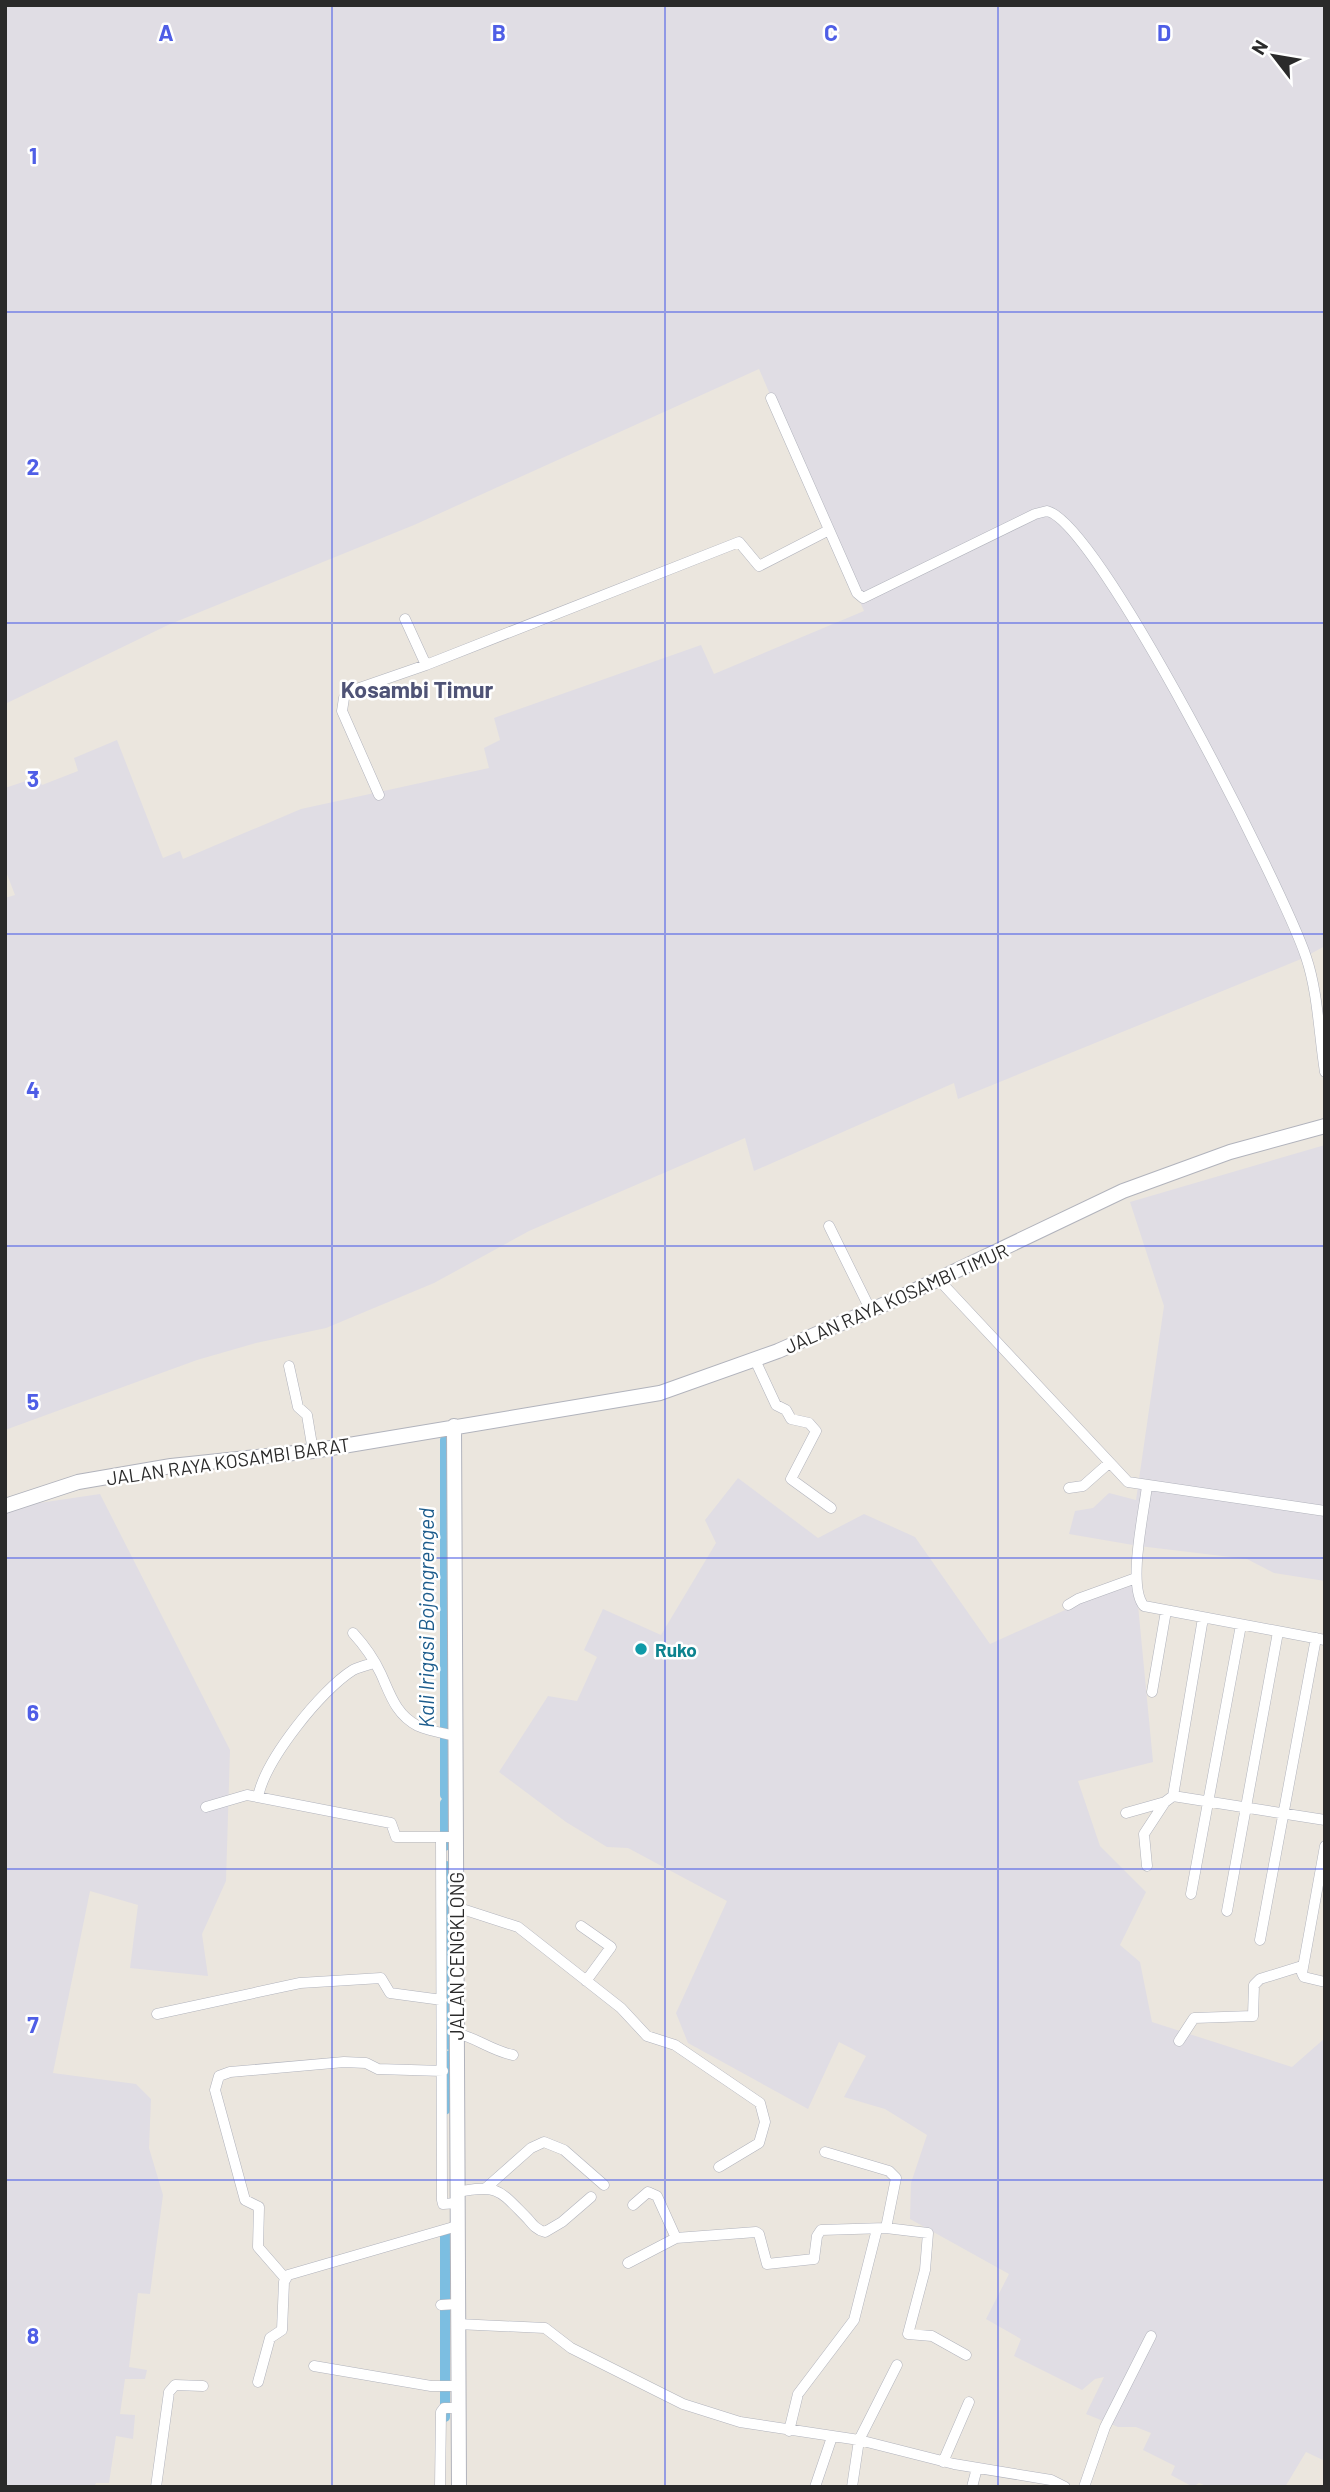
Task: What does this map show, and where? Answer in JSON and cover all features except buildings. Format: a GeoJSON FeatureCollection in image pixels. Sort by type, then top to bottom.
{"type":"FeatureCollection","features":[{"type":"Feature","properties":{"kind":"main road","name":"JALAN RAYA KOSAMBI TIMUR"},"geometry":{"type":"LineString","coordinates":[[454,1426],[660,1393],[755,1360],[871,1311],[1123,1191],[1217,1157],[1325,1126]]}},
{"type":"Feature","properties":{"kind":"main road","name":"JALAN RAYA KOSAMBI BARAT"},"geometry":{"type":"LineString","coordinates":[[5,1506],[78,1482],[171,1466],[313,1451],[454,1426]]}},
{"type":"Feature","properties":{"kind":"main road","name":"JALAN CENGKLONG"},"geometry":{"type":"LineString","coordinates":[[454,1426],[448,1837],[456,1907],[456,2033],[450,2050],[449,2123],[457,2226],[457,2324],[450,2386],[457,2408],[459,2487]]}},
{"type":"Feature","properties":{"kind":"street"},"geometry":{"type":"LineString","coordinates":[[771,398],[828,530],[857,593],[863,598],[1035,514],[1047,511],[1062,519],[1099,566],[1151,646],[1274,885],[1308,960],[1325,1072]]}},
{"type":"Feature","properties":{"kind":"street"},"geometry":{"type":"LineString","coordinates":[[379,795],[342,711],[348,692],[426,665],[739,542],[759,566],[828,530]]}},
{"type":"Feature","properties":{"kind":"street"},"geometry":{"type":"LineString","coordinates":[[405,619],[426,665]]}},
{"type":"Feature","properties":{"kind":"street"},"geometry":{"type":"LineString","coordinates":[[829,1226],[871,1311]]}},
{"type":"Feature","properties":{"kind":"street"},"geometry":{"type":"LineString","coordinates":[[938,1279],[1128,1482],[1325,1511]]}},
{"type":"Feature","properties":{"kind":"street"},"geometry":{"type":"LineString","coordinates":[[755,1360],[776,1405],[786,1410],[791,1419],[809,1423],[816,1431],[791,1479],[831,1507]]}},
{"type":"Feature","properties":{"kind":"street"},"geometry":{"type":"LineString","coordinates":[[289,1366],[298,1407],[307,1415],[313,1451]]}},
{"type":"Feature","properties":{"kind":"street"},"geometry":{"type":"LineString","coordinates":[[1069,1489],[1083,1486],[1110,1463]]}},
{"type":"Feature","properties":{"kind":"street"},"geometry":{"type":"LineString","coordinates":[[1147,1486],[1136,1578],[1140,1601],[1144,1606],[1320,1639],[1260,1940]]}},
{"type":"Feature","properties":{"kind":"street"},"geometry":{"type":"LineString","coordinates":[[1068,1605],[1136,1578]]}},
{"type":"Feature","properties":{"kind":"street"},"geometry":{"type":"LineString","coordinates":[[1152,1692],[1166,1611]]}},
{"type":"Feature","properties":{"kind":"street"},"geometry":{"type":"LineString","coordinates":[[1147,1866],[1144,1834],[1169,1799],[1203,1618]]}},
{"type":"Feature","properties":{"kind":"street"},"geometry":{"type":"LineString","coordinates":[[1191,1894],[1241,1625]]}},
{"type":"Feature","properties":{"kind":"street"},"geometry":{"type":"LineString","coordinates":[[1227,1911],[1278,1632]]}},
{"type":"Feature","properties":{"kind":"street"},"geometry":{"type":"LineString","coordinates":[[353,1633],[374,1663],[390,1699],[406,1717],[416,1725],[448,1735]]}},
{"type":"Feature","properties":{"kind":"street"},"geometry":{"type":"LineString","coordinates":[[258,1797],[266,1770],[286,1741],[335,1685],[354,1670],[374,1663]]}},
{"type":"Feature","properties":{"kind":"street"},"geometry":{"type":"LineString","coordinates":[[206,1807],[239,1795],[258,1797],[301,1808],[391,1823],[396,1837],[448,1837],[442,2000],[450,2050],[443,2071],[449,2123]]}},
{"type":"Feature","properties":{"kind":"street"},"geometry":{"type":"LineString","coordinates":[[1126,1813],[1169,1799],[1208,1801],[1325,1820]]}},
{"type":"Feature","properties":{"kind":"street"},"geometry":{"type":"LineString","coordinates":[[1325,1846],[1302,1970],[1304,1977],[1325,1982]]}},
{"type":"Feature","properties":{"kind":"street"},"geometry":{"type":"LineString","coordinates":[[456,1907],[518,1927],[621,2008],[647,2036],[675,2045],[760,2103],[765,2122],[759,2143],[719,2167]]}},
{"type":"Feature","properties":{"kind":"street"},"geometry":{"type":"LineString","coordinates":[[581,1926],[611,1947],[586,1981]]}},
{"type":"Feature","properties":{"kind":"street"},"geometry":{"type":"LineString","coordinates":[[1179,2041],[1194,2018],[1253,2016],[1253,1988],[1261,1979],[1302,1970]]}},
{"type":"Feature","properties":{"kind":"street"},"geometry":{"type":"LineString","coordinates":[[157,2014],[258,1990],[342,1979],[381,1978],[390,1993],[442,2000]]}},
{"type":"Feature","properties":{"kind":"street"},"geometry":{"type":"LineString","coordinates":[[456,2033],[469,2036],[497,2052],[513,2055]]}},
{"type":"Feature","properties":{"kind":"street"},"geometry":{"type":"LineString","coordinates":[[258,2382],[270,2338],[282,2330],[285,2278],[258,2246],[259,2207],[245,2200],[215,2090],[219,2077],[230,2072],[344,2062],[366,2063],[378,2069],[443,2071]]}},
{"type":"Feature","properties":{"kind":"street"},"geometry":{"type":"LineString","coordinates":[[453,2200],[487,2187],[531,2147],[544,2142],[564,2150],[604,2185]]}},
{"type":"Feature","properties":{"kind":"street"},"geometry":{"type":"LineString","coordinates":[[789,2431],[798,2394],[854,2320],[896,2178],[889,2171],[825,2152]]}},
{"type":"Feature","properties":{"kind":"street"},"geometry":{"type":"LineString","coordinates":[[487,2187],[505,2196],[536,2228],[545,2232],[562,2222],[591,2197]]}},
{"type":"Feature","properties":{"kind":"street"},"geometry":{"type":"LineString","coordinates":[[634,2205],[648,2192],[657,2196],[676,2238]]}},
{"type":"Feature","properties":{"kind":"street"},"geometry":{"type":"LineString","coordinates":[[285,2278],[457,2226]]}},
{"type":"Feature","properties":{"kind":"street"},"geometry":{"type":"LineString","coordinates":[[628,2263],[676,2238],[756,2232],[759,2234],[766,2264],[814,2259],[817,2236],[821,2230],[881,2229],[928,2233],[925,2270],[908,2334],[932,2336],[966,2355]]}},
{"type":"Feature","properties":{"kind":"street"},"geometry":{"type":"LineString","coordinates":[[441,2305],[457,2304]]}},
{"type":"Feature","properties":{"kind":"street"},"geometry":{"type":"LineString","coordinates":[[457,2324],[545,2328],[571,2348],[682,2404],[740,2422],[859,2440],[943,2462],[1051,2480],[1065,2487]]}},
{"type":"Feature","properties":{"kind":"street"},"geometry":{"type":"LineString","coordinates":[[1084,2487],[1105,2427],[1151,2336]]}},
{"type":"Feature","properties":{"kind":"street"},"geometry":{"type":"LineString","coordinates":[[852,2487],[859,2440],[897,2365]]}},
{"type":"Feature","properties":{"kind":"street"},"geometry":{"type":"LineString","coordinates":[[314,2366],[450,2386]]}},
{"type":"Feature","properties":{"kind":"street"},"geometry":{"type":"LineString","coordinates":[[156,2487],[169,2392],[175,2385],[203,2386]]}},
{"type":"Feature","properties":{"kind":"street"},"geometry":{"type":"LineString","coordinates":[[943,2462],[970,2402]]}},
{"type":"Feature","properties":{"kind":"street"},"geometry":{"type":"LineString","coordinates":[[440,2487],[440,2420],[444,2408],[457,2408]]}},
{"type":"Feature","properties":{"kind":"street"},"geometry":{"type":"LineString","coordinates":[[815,2487],[832,2437]]}},
{"type":"Feature","properties":{"kind":"street"},"geometry":{"type":"LineString","coordinates":[[972,2487],[977,2468]]}},
{"type":"Feature","properties":{"kind":"shaded area"},"geometry":{"type":"Polygon","coordinates":[[[5,5],[1325,5],[1325,946],[1301,959],[958,1099],[954,1083],[754,1171],[745,1138],[529,1231],[434,1283],[326,1328],[256,1343],[197,1360],[5,1430],[5,898],[15,895],[5,869],[5,788],[38,777],[42,785],[78,771],[74,758],[117,740],[163,858],[180,851],[183,859],[301,809],[489,768],[484,748],[500,740],[494,718],[701,645],[714,674],[864,611],[759,369],[414,525],[168,625],[5,704],[5,5]]]}},
{"type":"Feature","properties":{"kind":"shaded area"},"geometry":{"type":"Polygon","coordinates":[[[1325,1145],[1325,1581],[1274,1573],[1247,1559],[1139,1546],[1069,1534],[1075,1511],[1093,1508],[1109,1493],[1136,1500],[1164,1306],[1130,1202],[1325,1145]]]}},
{"type":"Feature","properties":{"kind":"shaded area"},"geometry":{"type":"Polygon","coordinates":[[[738,1478],[818,1538],[864,1514],[915,1537],[990,1644],[1085,1601],[1136,1584],[1153,1762],[1078,1781],[1100,1846],[1146,1892],[1120,1945],[1140,1962],[1152,2022],[1292,2067],[1325,2038],[1325,2461],[1306,2452],[1285,2487],[1209,2487],[1199,2483],[1193,2487],[1171,2475],[1175,2466],[1143,2450],[1151,2433],[1136,2427],[1118,2427],[1086,2414],[1104,2377],[1095,2379],[1082,2390],[1014,2356],[1021,2339],[986,2319],[1009,2274],[910,2219],[911,2183],[927,2135],[885,2109],[844,2097],[866,2056],[839,2042],[808,2109],[688,2043],[676,2013],[727,1901],[628,1848],[607,1847],[566,1822],[499,1772],[548,1696],[577,1701],[597,1657],[584,1650],[603,1609],[661,1635],[716,1543],[705,1520],[738,1478]]]}},
{"type":"Feature","properties":{"kind":"shaded area"},"geometry":{"type":"Polygon","coordinates":[[[100,1494],[230,1750],[226,1881],[202,1934],[208,1976],[130,1968],[138,1905],[90,1891],[53,2073],[136,2084],[151,2099],[149,2148],[163,2195],[150,2294],[138,2293],[129,2367],[147,2370],[145,2379],[125,2379],[120,2414],[135,2415],[133,2439],[116,2436],[109,2483],[96,2483],[94,2487],[5,2487],[5,1508],[100,1494]]]}},
{"type":"Feature","properties":{"kind":"waterway","name":"Kali Irigasi Bojongrenged"},"geometry":{"type":"LineString","coordinates":[[445,1440],[445,1795]]}},
{"type":"Feature","properties":{"kind":"waterway","name":"Kali Irigasi Bojongrenged"},"geometry":{"type":"LineString","coordinates":[[445,1803],[445,1846]]}},
{"type":"Feature","properties":{"kind":"waterway","name":"Kali Irigasi Bojongrenged"},"geometry":{"type":"LineString","coordinates":[[446,1866],[449,2045]]}},
{"type":"Feature","properties":{"kind":"waterway","name":"Kali Irigasi Bojongrenged"},"geometry":{"type":"LineString","coordinates":[[445,2110],[450,2055]]}},
{"type":"Feature","properties":{"kind":"waterway","name":"Kali Irigasi Bojongrenged"},"geometry":{"type":"LineString","coordinates":[[445,2230],[445,2301]]}},
{"type":"Feature","properties":{"kind":"waterway","name":"Kali Irigasi Bojongrenged"},"geometry":{"type":"LineString","coordinates":[[445,2309],[445,2417]]}},
{"type":"Feature","properties":{"kind":"place","name":"Ruko"},"geometry":{"type":"Point","coordinates":[641,1649]}},
{"type":"Feature","properties":{"kind":"district","name":"Kosambi Timur"},"geometry":{"type":"Point","coordinates":[417,689]}}]}
